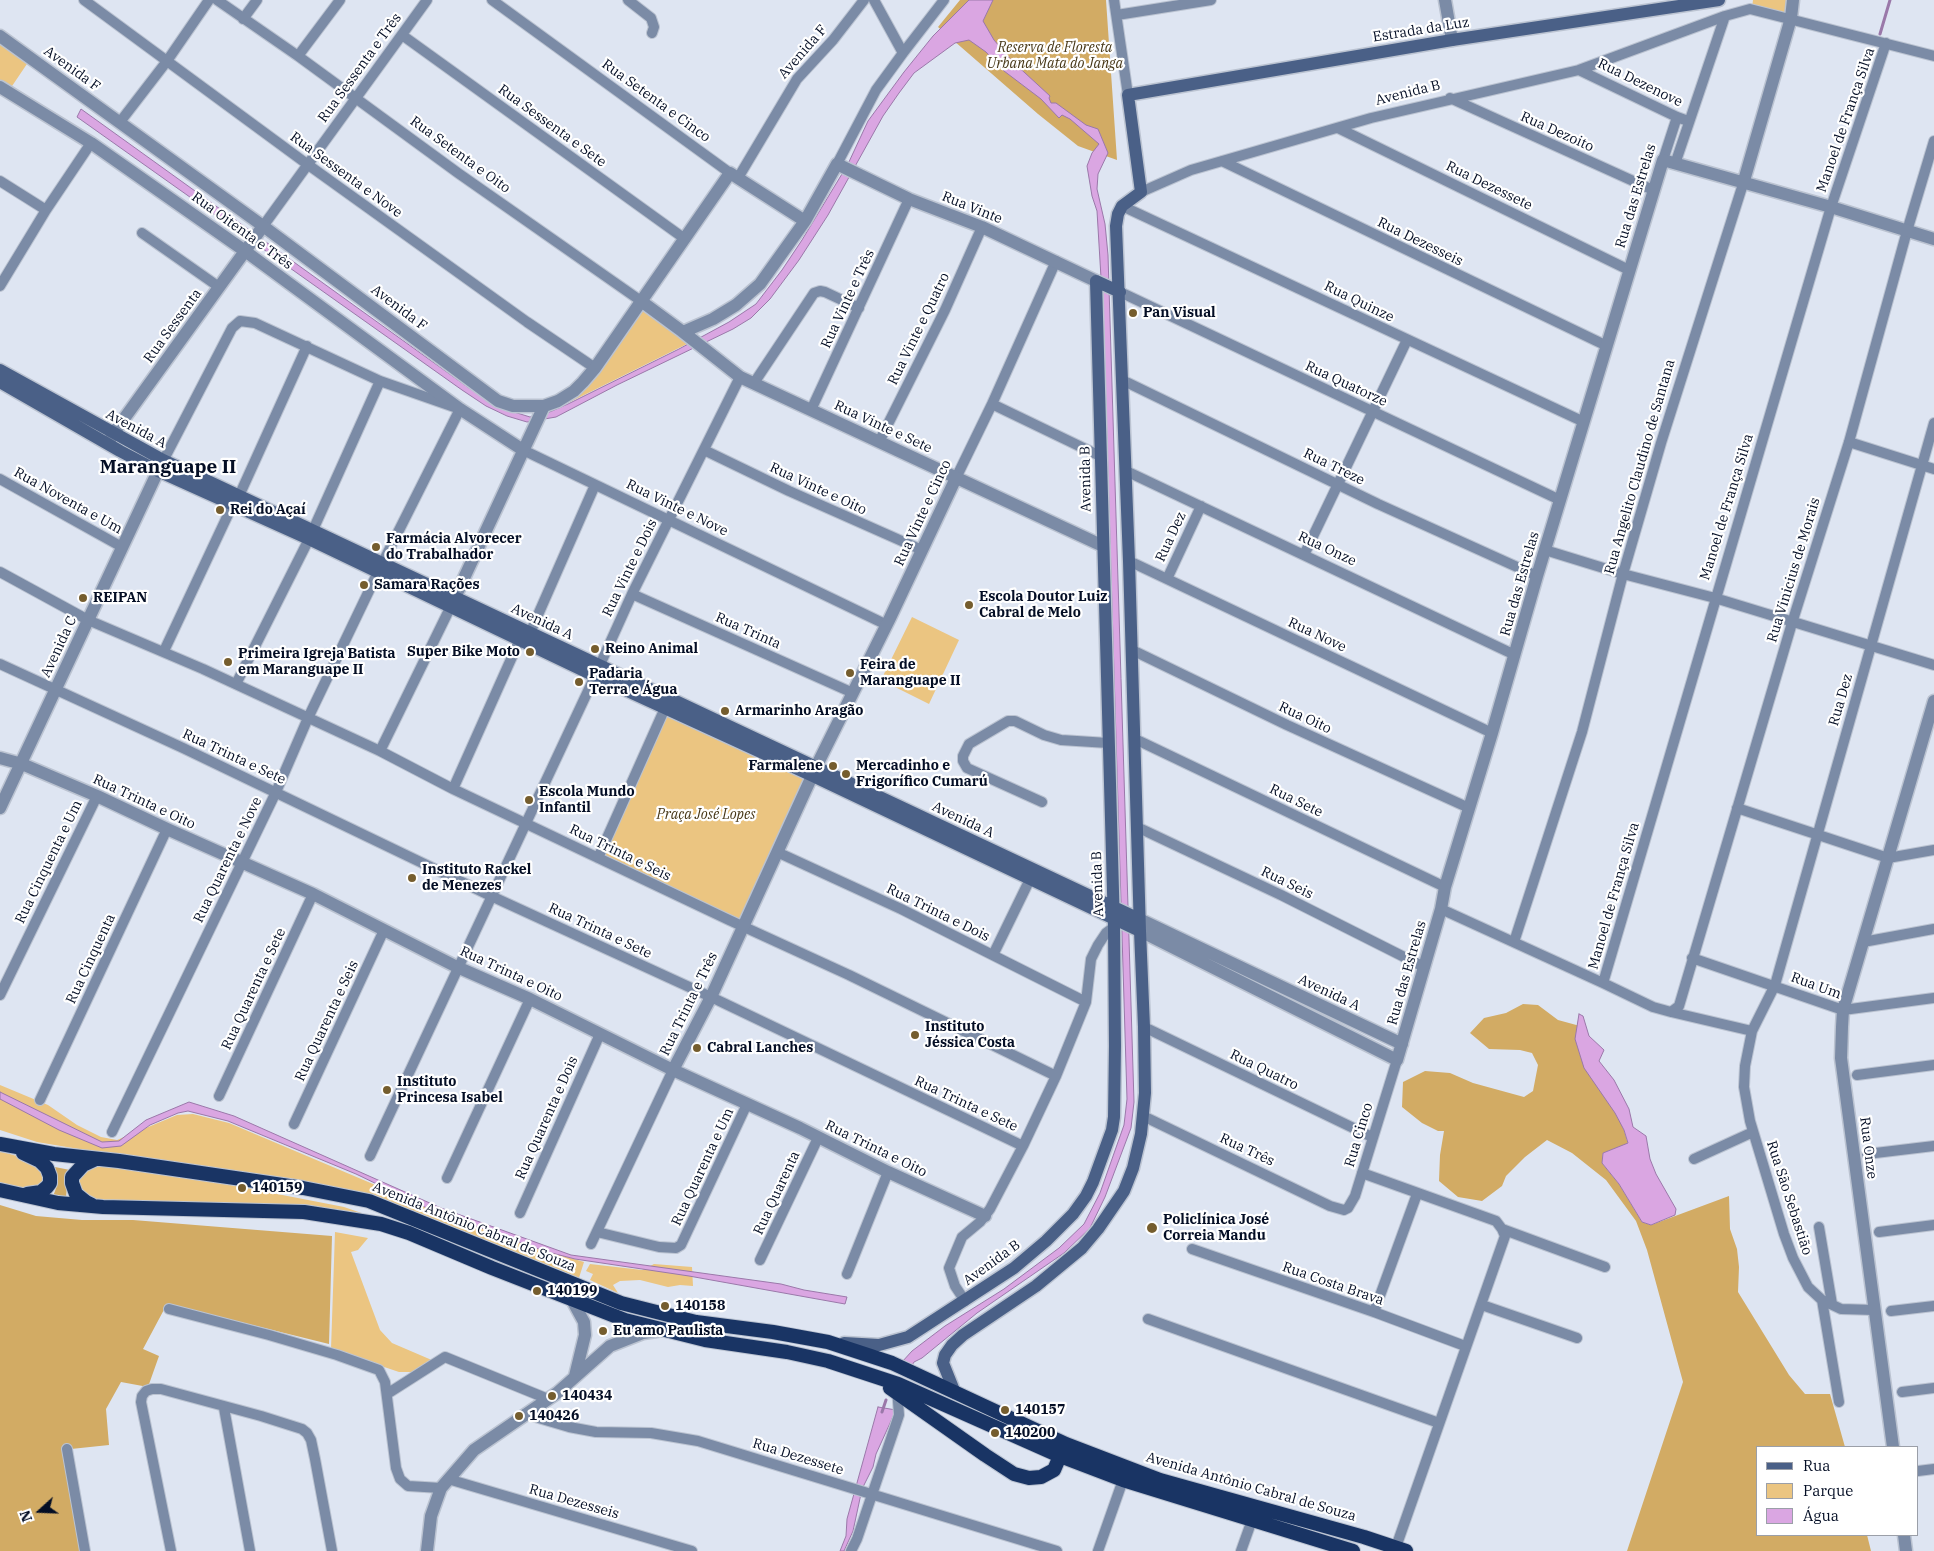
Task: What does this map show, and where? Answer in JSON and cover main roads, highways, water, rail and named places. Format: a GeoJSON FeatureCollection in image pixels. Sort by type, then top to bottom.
{"type":"FeatureCollection","features":[{"type":"Feature","properties":{"kind":"highway","name":"Avenida Antônio Cabral de Souza"},"geometry":{"type":"LineString","coordinates":[[2,1144],[54,1154],[119,1161],[303,1188],[369,1201],[621,1303],[696,1322],[773,1332],[828,1342],[892,1363],[955,1393],[1123,1480],[1353,1551]]}},
{"type":"Feature","properties":{"kind":"highway"},"geometry":{"type":"LineString","coordinates":[[2,1144],[40,1162],[47,1168],[50,1176],[50,1183],[41,1192],[18,1195]]}},
{"type":"Feature","properties":{"kind":"highway"},"geometry":{"type":"LineString","coordinates":[[94,1206],[79,1197],[72,1183],[72,1177],[79,1168],[97,1159]]}},
{"type":"Feature","properties":{"kind":"highway"},"geometry":{"type":"LineString","coordinates":[[0,1190],[58,1203],[94,1206],[304,1212],[381,1224],[409,1233],[624,1320],[705,1340],[787,1352],[828,1361],[866,1374],[897,1388],[985,1455],[1014,1474],[1029,1478],[1041,1477],[1054,1470],[1063,1450]]}},
{"type":"Feature","properties":{"kind":"highway","name":"Avenida Antônio Cabral de Souza"},"geometry":{"type":"LineString","coordinates":[[897,1388],[1063,1450],[1160,1480],[1401,1549]]}},
{"type":"Feature","properties":{"kind":"main road","name":"Estrada da Luz"},"geometry":{"type":"LineString","coordinates":[[1141,192],[1128,95],[1452,40],[1719,0]]}},
{"type":"Feature","properties":{"kind":"main road","name":"Avenida B"},"geometry":{"type":"LineString","coordinates":[[828,1342],[863,1346],[879,1345],[908,1337],[1014,1268],[1046,1241],[1073,1214],[1093,1182],[1112,1130],[1114,1117],[1115,916],[1102,546],[1096,281],[1119,292],[1116,226],[1118,214],[1122,206],[1141,192]]}},
{"type":"Feature","properties":{"kind":"main road"},"geometry":{"type":"LineString","coordinates":[[955,1393],[943,1363],[945,1355],[952,1345],[963,1335],[1036,1286],[1082,1248],[1098,1229],[1124,1190],[1135,1160],[1141,1134],[1145,1093],[1144,1027],[1138,924],[1135,739],[1119,292]]}},
{"type":"Feature","properties":{"kind":"main road","name":"Avenida A"},"geometry":{"type":"LineString","coordinates":[[0,370],[111,439]]}},
{"type":"Feature","properties":{"kind":"main road","name":"Avenida A"},"geometry":{"type":"LineString","coordinates":[[0,382],[161,465],[815,771],[1032,874],[1115,916],[1138,924]]}},
{"type":"Feature","properties":{"kind":"main road","name":"Avenida A"},"geometry":{"type":"LineString","coordinates":[[598,671],[665,708],[815,771]]}},
{"type":"Feature","properties":{"kind":"water"},"geometry":{"type":"Polygon","coordinates":[[[969,0],[993,0],[983,21],[994,40],[1012,61],[1050,96],[1051,103],[1056,103],[1086,125],[1098,129],[1108,153],[1098,174],[1097,189],[1105,224],[1108,255],[1134,1102],[1131,1128],[1105,1197],[1090,1228],[1064,1253],[977,1313],[922,1358],[914,1362],[911,1367],[902,1362],[912,1351],[945,1326],[1004,1289],[1059,1248],[1084,1224],[1100,1193],[1124,1125],[1127,1099],[1103,311],[1097,211],[1092,196],[1087,166],[1092,153],[1099,144],[1070,119],[1062,115],[1059,118],[1041,99],[1004,71],[986,52],[969,40],[955,43],[914,73],[899,93],[883,116],[828,215],[799,260],[770,299],[751,318],[733,329],[556,417],[527,422],[507,416],[486,406],[462,390],[77,117],[81,109],[469,388],[501,408],[530,417],[545,414],[568,404],[679,349],[729,322],[756,304],[802,240],[848,164],[868,121],[933,36],[969,0]]]}},
{"type":"Feature","properties":{"kind":"water"},"geometry":{"type":"Polygon","coordinates":[[[1579,1014],[1583,1016],[1589,1036],[1604,1050],[1599,1061],[1614,1080],[1629,1109],[1633,1127],[1646,1136],[1650,1159],[1656,1174],[1676,1209],[1675,1215],[1651,1225],[1642,1222],[1619,1184],[1602,1163],[1603,1153],[1628,1143],[1615,1113],[1584,1068],[1575,1039],[1579,1014]]]}},
{"type":"Feature","properties":{"kind":"water"},"geometry":{"type":"Polygon","coordinates":[[[0,1092],[102,1142],[119,1141],[146,1120],[189,1102],[234,1116],[441,1208],[571,1255],[781,1284],[847,1297],[845,1304],[689,1276],[575,1259],[544,1251],[429,1209],[356,1174],[228,1121],[188,1111],[178,1113],[150,1125],[121,1146],[102,1148],[59,1130],[0,1099],[0,1092]]]}},
{"type":"Feature","properties":{"kind":"water"},"geometry":{"type":"Polygon","coordinates":[[[878,1407],[896,1410],[862,1489],[853,1531],[844,1551],[840,1551],[846,1536],[847,1519],[878,1407]]]}},
{"type":"Feature","properties":{"kind":"waterway"},"geometry":{"type":"LineString","coordinates":[[1880,34],[1890,0]]}},
{"type":"Feature","properties":{"kind":"waterway"},"geometry":{"type":"LineString","coordinates":[[882,1412],[886,1400]]}},
{"type":"Feature","properties":{"kind":"place","name":"Pan Visual"},"geometry":{"type":"Point","coordinates":[1133,313]}},
{"type":"Feature","properties":{"kind":"place","name":"Rei do Açaí"},"geometry":{"type":"Point","coordinates":[220,510]}},
{"type":"Feature","properties":{"kind":"place","name":"Farmácia Alvorecer do Trabalhador"},"geometry":{"type":"Point","coordinates":[376,547]}},
{"type":"Feature","properties":{"kind":"place","name":"Samara Rações"},"geometry":{"type":"Point","coordinates":[364,585]}},
{"type":"Feature","properties":{"kind":"place","name":"REIPAN"},"geometry":{"type":"Point","coordinates":[83,598]}},
{"type":"Feature","properties":{"kind":"place","name":"Escola Doutor Luiz Cabral de Melo"},"geometry":{"type":"Point","coordinates":[969,605]}},
{"type":"Feature","properties":{"kind":"place","name":"Reino Animal"},"geometry":{"type":"Point","coordinates":[595,649]}},
{"type":"Feature","properties":{"kind":"place","name":"Super Bike Moto"},"geometry":{"type":"Point","coordinates":[530,652]}},
{"type":"Feature","properties":{"kind":"place","name":"Primeira Igreja Batista em Maranguape II"},"geometry":{"type":"Point","coordinates":[228,662]}},
{"type":"Feature","properties":{"kind":"place","name":"Feira de Maranguape II"},"geometry":{"type":"Point","coordinates":[850,673]}},
{"type":"Feature","properties":{"kind":"place","name":"Padaria Terra e Água"},"geometry":{"type":"Point","coordinates":[579,682]}},
{"type":"Feature","properties":{"kind":"place","name":"Armarinho Aragão"},"geometry":{"type":"Point","coordinates":[725,711]}},
{"type":"Feature","properties":{"kind":"place","name":"Farmalene"},"geometry":{"type":"Point","coordinates":[833,766]}},
{"type":"Feature","properties":{"kind":"place","name":"Mercadinho e Frigorífico Cumarú"},"geometry":{"type":"Point","coordinates":[846,774]}},
{"type":"Feature","properties":{"kind":"place","name":"Escola Mundo Infantil"},"geometry":{"type":"Point","coordinates":[529,800]}},
{"type":"Feature","properties":{"kind":"place","name":"Instituto Rackel de Menezes"},"geometry":{"type":"Point","coordinates":[412,878]}},
{"type":"Feature","properties":{"kind":"place","name":"Instituto Jéssica Costa"},"geometry":{"type":"Point","coordinates":[915,1035]}},
{"type":"Feature","properties":{"kind":"place","name":"Cabral Lanches"},"geometry":{"type":"Point","coordinates":[697,1048]}},
{"type":"Feature","properties":{"kind":"place","name":"Instituto Princesa Isabel"},"geometry":{"type":"Point","coordinates":[387,1090]}},
{"type":"Feature","properties":{"kind":"place","name":"140159"},"geometry":{"type":"Point","coordinates":[242,1188]}},
{"type":"Feature","properties":{"kind":"place","name":"Policlínica José Correia Mandu"},"geometry":{"type":"Point","coordinates":[1152,1228]}},
{"type":"Feature","properties":{"kind":"place","name":"140199"},"geometry":{"type":"Point","coordinates":[537,1291]}},
{"type":"Feature","properties":{"kind":"place","name":"140158"},"geometry":{"type":"Point","coordinates":[665,1306]}},
{"type":"Feature","properties":{"kind":"place","name":"Eu amo Paulista"},"geometry":{"type":"Point","coordinates":[603,1331]}},
{"type":"Feature","properties":{"kind":"place","name":"140434"},"geometry":{"type":"Point","coordinates":[552,1396]}},
{"type":"Feature","properties":{"kind":"place","name":"140157"},"geometry":{"type":"Point","coordinates":[1005,1410]}},
{"type":"Feature","properties":{"kind":"place","name":"140426"},"geometry":{"type":"Point","coordinates":[519,1416]}},
{"type":"Feature","properties":{"kind":"place","name":"140200"},"geometry":{"type":"Point","coordinates":[995,1433]}},
{"type":"Feature","properties":{"kind":"district","name":"Maranguape II"},"geometry":{"type":"Point","coordinates":[168,468]}},
{"type":"Feature","properties":{"kind":"park label","name":"Reserva de Floresta Urbana Mata do Janga"},"geometry":{"type":"Point","coordinates":[1055,56]}},
{"type":"Feature","properties":{"kind":"park label","name":"Praça José Lopes"},"geometry":{"type":"Point","coordinates":[706,815]}}]}
